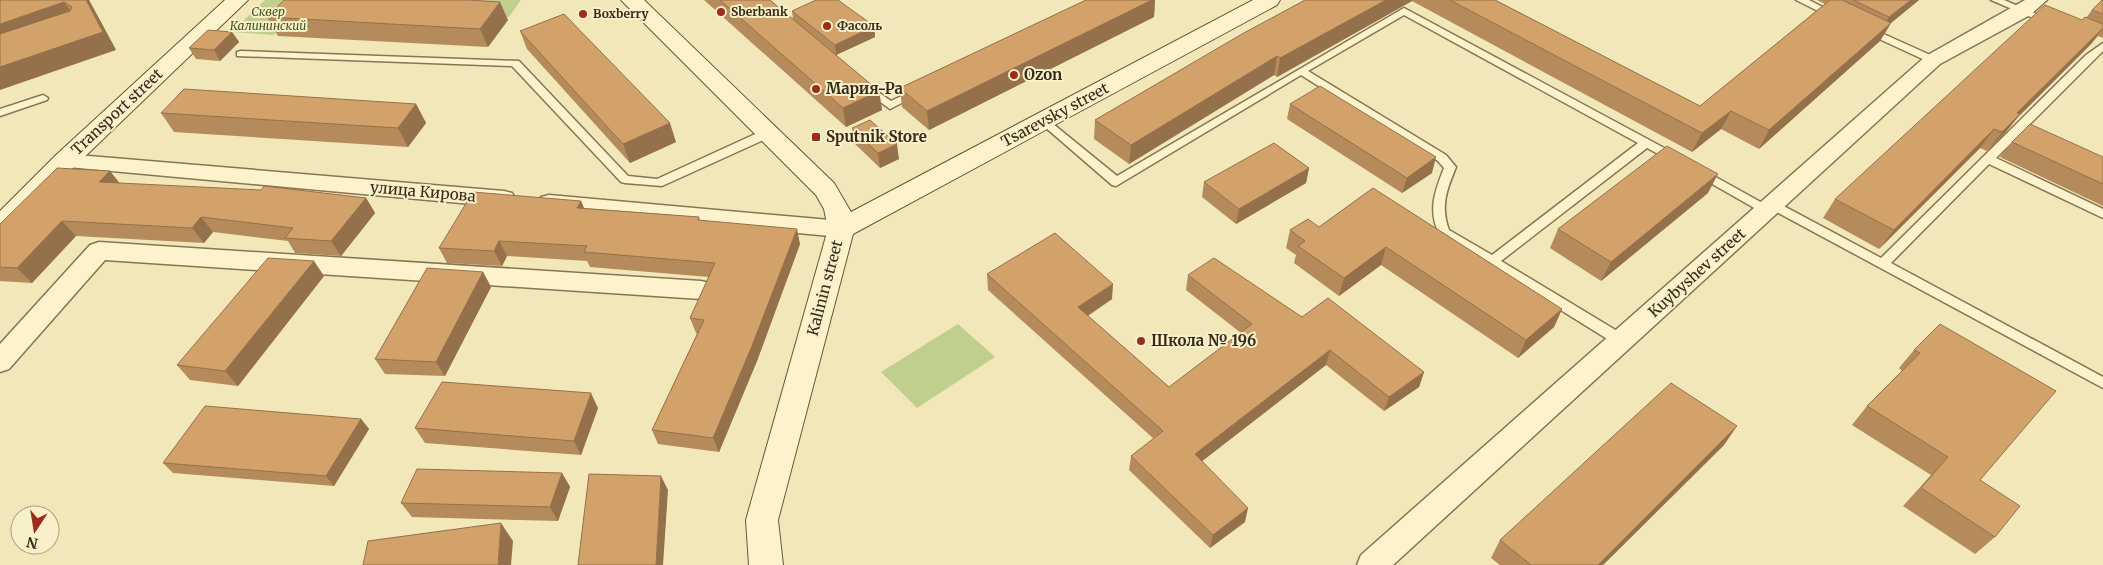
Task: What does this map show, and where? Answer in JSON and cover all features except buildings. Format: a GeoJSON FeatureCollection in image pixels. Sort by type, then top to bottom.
{"type":"FeatureCollection","features":[{"type":"Feature","properties":{"kind":"street","name":"Transport street"},"geometry":{"type":"LineString","coordinates":[[0,227],[10,209],[65,161],[237,0]]}},
{"type":"Feature","properties":{"kind":"street","name":"Kalinin street"},"geometry":{"type":"LineString","coordinates":[[632,0],[825,189],[837,209],[841,229],[762,520],[766,565]]}},
{"type":"Feature","properties":{"kind":"street","name":"Tsarevsky street"},"geometry":{"type":"LineString","coordinates":[[841,229],[1269,0]]}},
{"type":"Feature","properties":{"kind":"street","name":"Kuybyshev street"},"geometry":{"type":"LineString","coordinates":[[1372,565],[1934,60],[2030,5]]}},
{"type":"Feature","properties":{"kind":"street","name":"улица Кирова"},"geometry":{"type":"LineString","coordinates":[[65,161],[841,229]]}},
{"type":"Feature","properties":{"kind":"street"},"geometry":{"type":"LineString","coordinates":[[0,362],[99,251],[701,290]]}},
{"type":"Feature","properties":{"kind":"lane"},"geometry":{"type":"LineString","coordinates":[[1801,0],[1844,20]]}},
{"type":"Feature","properties":{"kind":"lane"},"geometry":{"type":"LineString","coordinates":[[1996,0],[2030,5],[2058,26]]}},
{"type":"Feature","properties":{"kind":"lane"},"geometry":{"type":"LineString","coordinates":[[1043,121],[1116,182],[1404,10],[1646,143],[1882,265],[2103,383]]}},
{"type":"Feature","properties":{"kind":"lane"},"geometry":{"type":"LineString","coordinates":[[1862,28],[1934,60]]}},
{"type":"Feature","properties":{"kind":"lane"},"geometry":{"type":"LineString","coordinates":[[1882,265],[2090,57],[2100,44]]}},
{"type":"Feature","properties":{"kind":"lane"},"geometry":{"type":"LineString","coordinates":[[241,54],[515,63],[625,179],[635,182],[658,183],[768,133]]}},
{"type":"Feature","properties":{"kind":"lane"},"geometry":{"type":"LineString","coordinates":[[1301,71],[1446,162],[1450,167],[1437,198],[1437,215],[1444,232],[1622,341]]}},
{"type":"Feature","properties":{"kind":"lane"},"geometry":{"type":"LineString","coordinates":[[859,81],[890,106],[925,89]]}},
{"type":"Feature","properties":{"kind":"lane"},"geometry":{"type":"LineString","coordinates":[[0,113],[43,98]]}},
{"type":"Feature","properties":{"kind":"lane"},"geometry":{"type":"LineString","coordinates":[[1493,261],[1646,143]]}},
{"type":"Feature","properties":{"kind":"lane"},"geometry":{"type":"LineString","coordinates":[[1988,159],[2103,214]]}},
{"type":"Feature","properties":{"kind":"green space","name":"Сквер Калининский"},"geometry":{"type":"Polygon","coordinates":[[[265,0],[521,0],[509,17],[302,5],[274,35],[232,32],[265,0]]]}},
{"type":"Feature","properties":{"kind":"green space"},"geometry":{"type":"Polygon","coordinates":[[[958,324],[995,357],[917,408],[881,372],[958,324]]]}},
{"type":"Feature","properties":{"kind":"place","name":"Sberbank"},"geometry":{"type":"Point","coordinates":[721,12]}},
{"type":"Feature","properties":{"kind":"place","name":"Boxberry"},"geometry":{"type":"Point","coordinates":[583,14]}},
{"type":"Feature","properties":{"kind":"place","name":"Фасоль"},"geometry":{"type":"Point","coordinates":[827,26]}},
{"type":"Feature","properties":{"kind":"place","name":"Ozon"},"geometry":{"type":"Point","coordinates":[1014,75]}},
{"type":"Feature","properties":{"kind":"place","name":"Мария-Ра"},"geometry":{"type":"Point","coordinates":[816,89]}},
{"type":"Feature","properties":{"kind":"place","name":"Sputnik Store"},"geometry":{"type":"Point","coordinates":[816,137]}},
{"type":"Feature","properties":{"kind":"place","name":"Школа № 196"},"geometry":{"type":"Point","coordinates":[1141,341]}}]}
